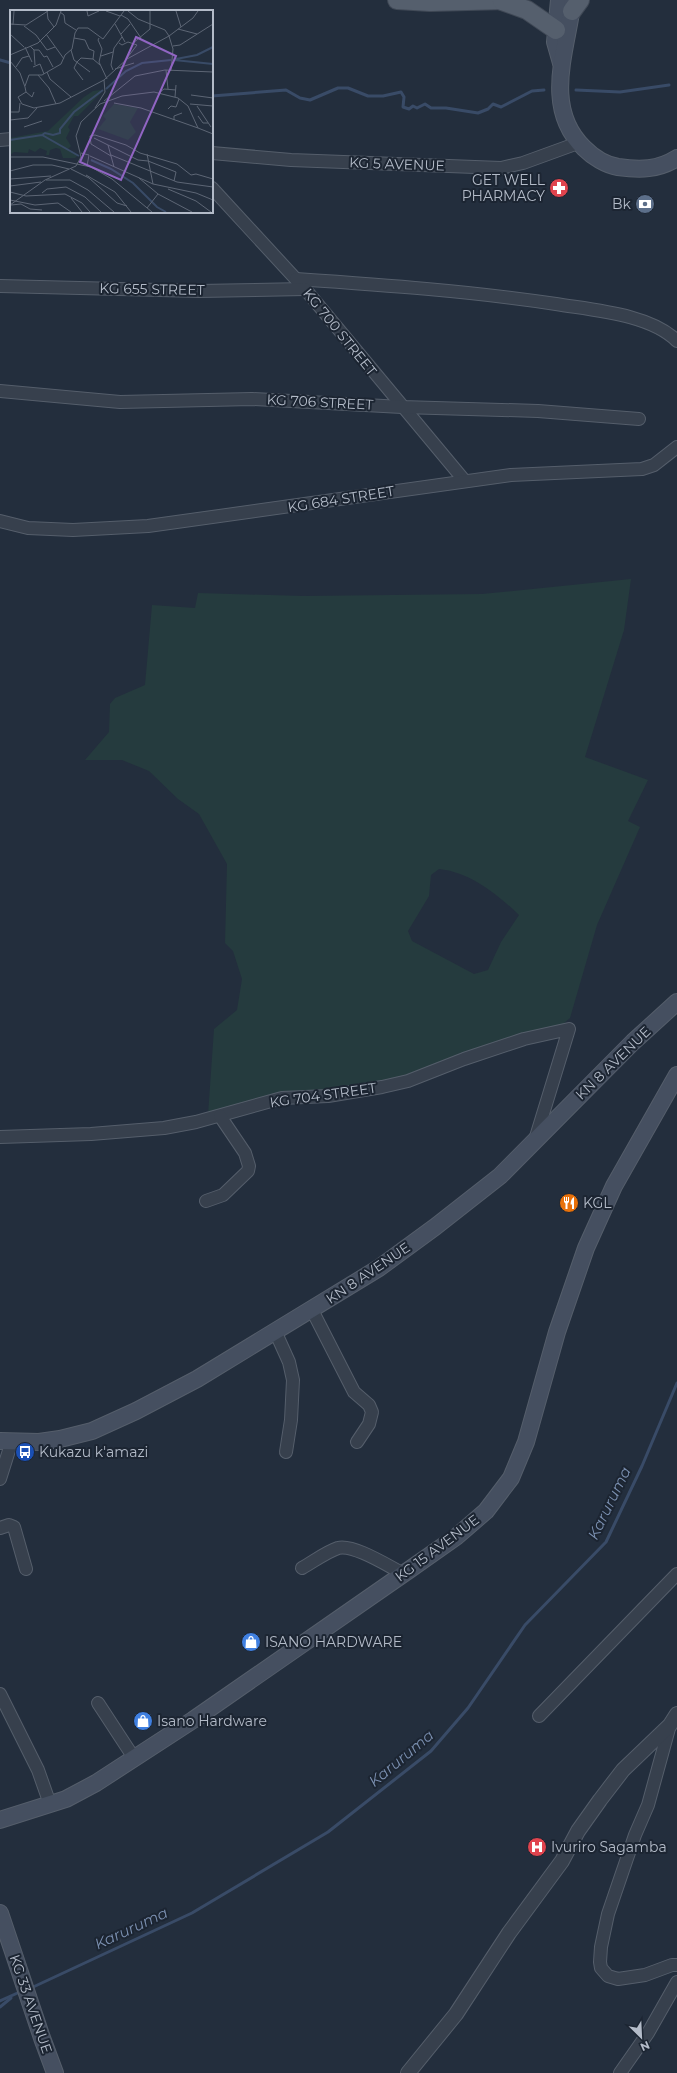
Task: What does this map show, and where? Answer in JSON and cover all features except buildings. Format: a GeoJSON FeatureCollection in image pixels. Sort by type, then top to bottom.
{"type":"FeatureCollection","features":[{"type":"Feature","properties":{"kind":"main road"},"geometry":{"type":"LineString","coordinates":[[396,0],[430,2],[504,1],[527,10],[556,30]]}},
{"type":"Feature","properties":{"kind":"main road"},"geometry":{"type":"LineString","coordinates":[[561,63],[557,52],[556,30],[571,3]]}},
{"type":"Feature","properties":{"kind":"main road"},"geometry":{"type":"LineString","coordinates":[[571,3],[567,43],[561,63],[561,108],[569,129],[578,143],[591,156],[613,166],[637,170],[656,168],[677,158]]}},
{"type":"Feature","properties":{"kind":"main road","name":"KN 8 AVENUE"},"geometry":{"type":"LineString","coordinates":[[6,1441],[60,1440],[92,1431],[136,1412],[197,1379],[379,1268],[435,1228],[500,1176],[633,1042],[677,1002]]}},
{"type":"Feature","properties":{"kind":"main road","name":"KG 15 AVENUE"},"geometry":{"type":"LineString","coordinates":[[0,1820],[66,1799],[96,1783],[404,1574],[456,1537],[486,1511],[511,1478],[526,1442],[559,1325],[586,1248],[614,1186],[677,1075]]}},
{"type":"Feature","properties":{"kind":"main road","name":"KG 33 AVENUE"},"geometry":{"type":"LineString","coordinates":[[0,1913],[42,2038],[56,2073]]}},
{"type":"Feature","properties":{"kind":"street"},"geometry":{"type":"LineString","coordinates":[[0,140],[10,139]]}},
{"type":"Feature","properties":{"kind":"street","name":"KG 5 AVENUE"},"geometry":{"type":"LineString","coordinates":[[213,153],[291,160],[501,168],[523,163],[578,143]]}},
{"type":"Feature","properties":{"kind":"street","name":"KG 700 STREET"},"geometry":{"type":"LineString","coordinates":[[213,189],[305,289],[464,480]]}},
{"type":"Feature","properties":{"kind":"street"},"geometry":{"type":"LineString","coordinates":[[296,279],[505,297],[603,311],[653,326],[677,341]]}},
{"type":"Feature","properties":{"kind":"street","name":"KG 655 STREET"},"geometry":{"type":"LineString","coordinates":[[0,286],[199,291],[305,289]]}},
{"type":"Feature","properties":{"kind":"street","name":"KG 706 STREET"},"geometry":{"type":"LineString","coordinates":[[0,391],[120,402],[252,398],[402,407],[538,411],[639,419]]}},
{"type":"Feature","properties":{"kind":"street","name":"KG 684 STREET"},"geometry":{"type":"LineString","coordinates":[[0,522],[28,528],[73,530],[148,526],[464,480],[511,475],[642,469],[654,465],[677,448]]}},
{"type":"Feature","properties":{"kind":"street","name":"KG 704 STREET"},"geometry":{"type":"LineString","coordinates":[[0,1138],[91,1134],[164,1128],[220,1116],[282,1098],[328,1096],[382,1088],[408,1081],[464,1059],[524,1039],[569,1029],[534,1141]]}},
{"type":"Feature","properties":{"kind":"street"},"geometry":{"type":"LineString","coordinates":[[206,1201],[223,1195],[248,1172],[249,1166],[245,1153],[220,1116]]}},
{"type":"Feature","properties":{"kind":"street"},"geometry":{"type":"LineString","coordinates":[[312,1310],[354,1392],[369,1405],[372,1412],[369,1424],[357,1442]]}},
{"type":"Feature","properties":{"kind":"street"},"geometry":{"type":"LineString","coordinates":[[276,1331],[289,1362],[293,1380],[292,1420],[286,1452]]}},
{"type":"Feature","properties":{"kind":"street"},"geometry":{"type":"LineString","coordinates":[[0,1479],[6,1441]]}},
{"type":"Feature","properties":{"kind":"street"},"geometry":{"type":"LineString","coordinates":[[0,1528],[8,1525],[14,1527],[26,1569]]}},
{"type":"Feature","properties":{"kind":"street"},"geometry":{"type":"LineString","coordinates":[[302,1568],[336,1549],[344,1547],[353,1549],[404,1574]]}},
{"type":"Feature","properties":{"kind":"street"},"geometry":{"type":"LineString","coordinates":[[539,1716],[677,1574]]}},
{"type":"Feature","properties":{"kind":"street"},"geometry":{"type":"LineString","coordinates":[[0,1694],[38,1770],[50,1804]]}},
{"type":"Feature","properties":{"kind":"street"},"geometry":{"type":"LineString","coordinates":[[98,1703],[134,1758]]}},
{"type":"Feature","properties":{"kind":"street"},"geometry":{"type":"LineString","coordinates":[[674,1719],[648,1805],[635,1835],[608,1914],[601,1947],[600,1962],[601,1968],[608,1976],[618,1978],[645,1974],[672,1965],[677,1965]]}},
{"type":"Feature","properties":{"kind":"street"},"geometry":{"type":"LineString","coordinates":[[408,2073],[456,2014],[509,1933],[558,1866],[578,1831],[600,1800],[623,1770],[674,1719]]}},
{"type":"Feature","properties":{"kind":"street"},"geometry":{"type":"LineString","coordinates":[[620,2073],[648,2034],[677,1982]]}},
{"type":"Feature","properties":{"kind":"green space"},"geometry":{"type":"Polygon","coordinates":[[[631,579],[624,630],[585,757],[648,780],[628,821],[640,827],[597,925],[570,1018],[563,1024],[414,1082],[208,1115],[214,1029],[237,1010],[242,979],[233,951],[225,943],[227,864],[199,814],[178,799],[149,771],[122,760],[85,760],[109,732],[110,704],[115,698],[145,685],[152,605],[195,608],[198,593],[303,596],[482,594],[631,579]],[[439,869],[431,875],[429,896],[408,931],[412,941],[474,974],[488,970],[501,942],[519,915],[502,899],[482,885],[461,874],[439,869]]]}},
{"type":"Feature","properties":{"kind":"waterway"},"geometry":{"type":"LineString","coordinates":[[0,60],[10,63]]}},
{"type":"Feature","properties":{"kind":"waterway"},"geometry":{"type":"LineString","coordinates":[[576,90],[620,92],[669,85]]}},
{"type":"Feature","properties":{"kind":"waterway"},"geometry":{"type":"LineString","coordinates":[[213,96],[286,90],[300,98],[310,100],[338,88],[348,88],[368,96],[383,96],[401,92],[404,97],[403,107],[409,109],[413,106],[417,108],[425,104],[431,108],[446,108],[478,113],[488,109],[493,104],[501,107],[532,91],[544,90]]}},
{"type":"Feature","properties":{"kind":"waterway","name":"Karuruma"},"geometry":{"type":"LineString","coordinates":[[31,1988],[192,1913],[328,1832],[431,1751],[468,1708],[525,1625],[606,1542],[642,1466],[677,1383]]}},
{"type":"Feature","properties":{"kind":"waterway","name":"Karuruma"},"geometry":{"type":"LineString","coordinates":[[0,2001],[22,1991]]}},
{"type":"Feature","properties":{"kind":"waterway","name":"Karuruma"},"geometry":{"type":"LineString","coordinates":[[0,2007],[11,1998]]}},
{"type":"Feature","properties":{"kind":"place","name":"GET WELL PHARMACY"},"geometry":{"type":"Point","coordinates":[559,188]}},
{"type":"Feature","properties":{"kind":"place","name":"Bk"},"geometry":{"type":"Point","coordinates":[645,204]}},
{"type":"Feature","properties":{"kind":"place","name":"KGL"},"geometry":{"type":"Point","coordinates":[569,1203]}},
{"type":"Feature","properties":{"kind":"place","name":"Kukazu k'amazi"},"geometry":{"type":"Point","coordinates":[25,1452]}},
{"type":"Feature","properties":{"kind":"place","name":"ISANO HARDWARE"},"geometry":{"type":"Point","coordinates":[251,1642]}},
{"type":"Feature","properties":{"kind":"place","name":"Isano Hardware"},"geometry":{"type":"Point","coordinates":[143,1721]}},
{"type":"Feature","properties":{"kind":"place","name":"Ivuriro Sagamba"},"geometry":{"type":"Point","coordinates":[537,1847]}}]}
